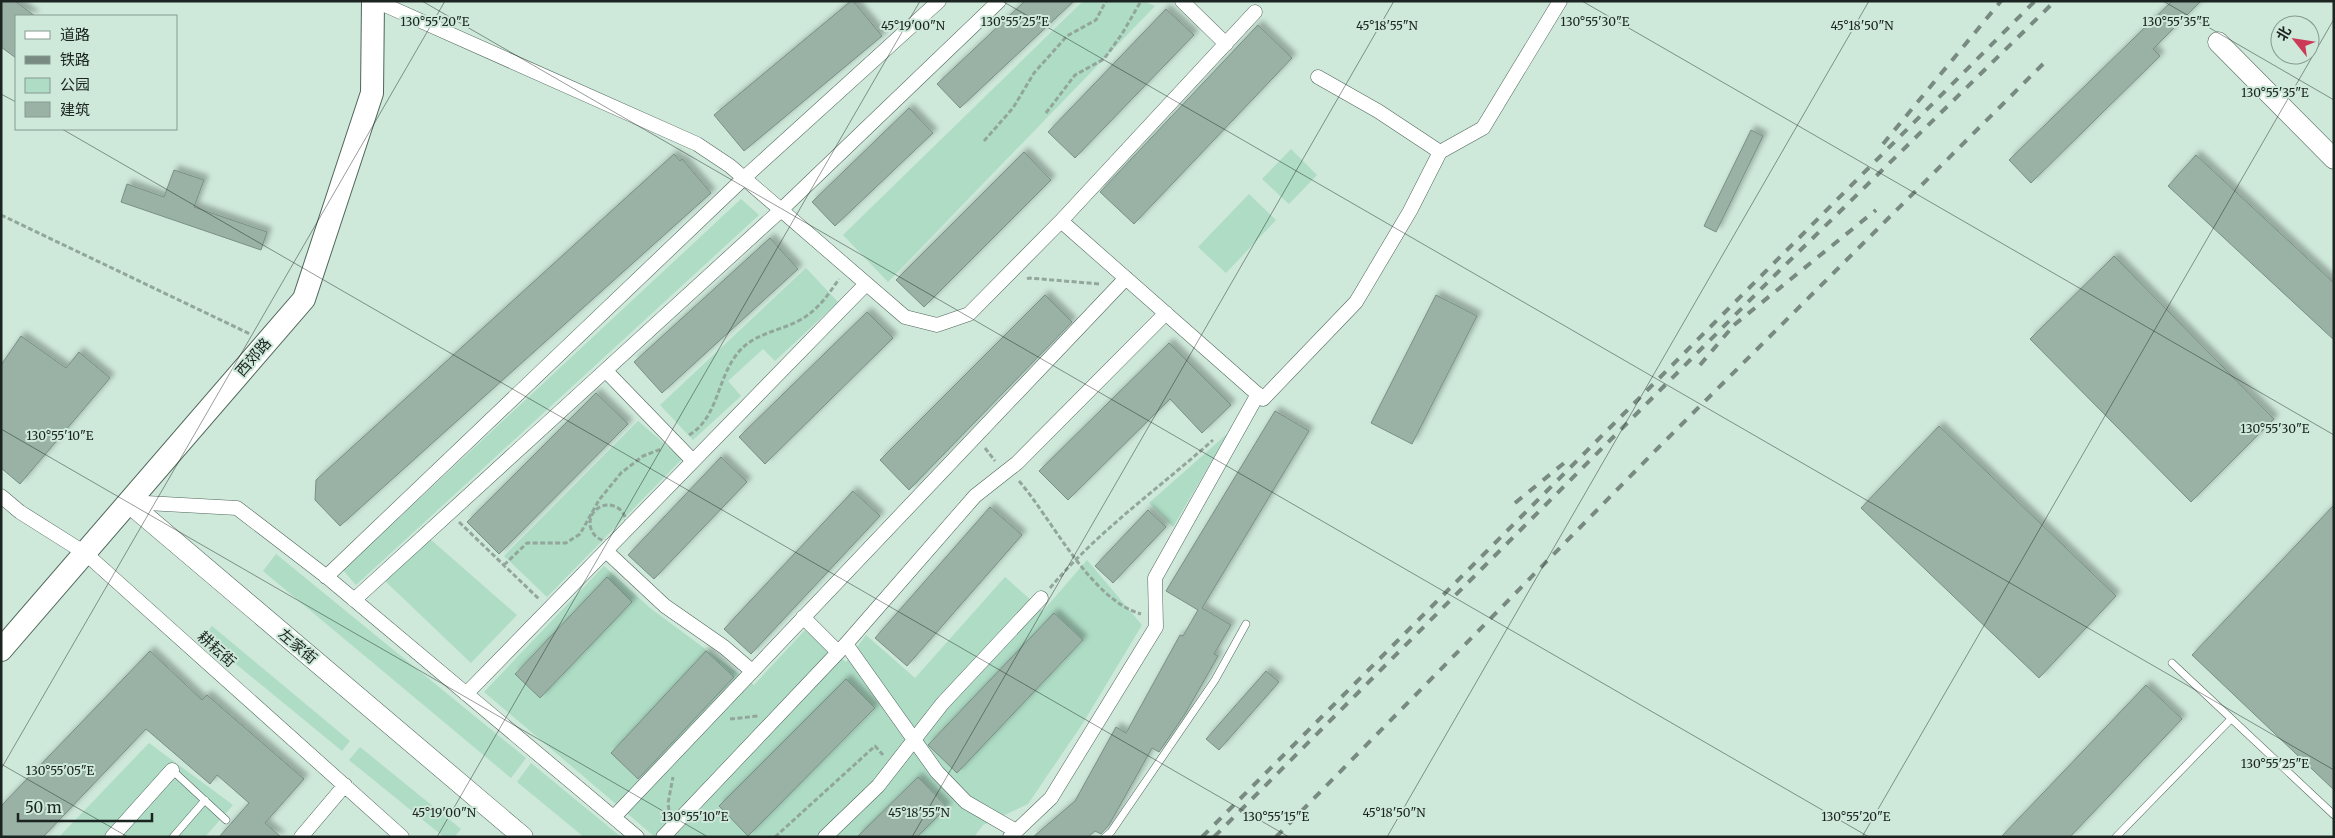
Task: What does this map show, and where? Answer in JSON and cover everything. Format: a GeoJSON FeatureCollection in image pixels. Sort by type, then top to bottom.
{"type":"FeatureCollection","features":[{"type":"Feature","properties":{"kind":"main road","name":"西郊路"},"geometry":{"type":"LineString","coordinates":[[1,650],[304,299],[372,93],[374,1]]}},
{"type":"Feature","properties":{"kind":"main road"},"geometry":{"type":"LineString","coordinates":[[2218,42],[2334,160]]}},
{"type":"Feature","properties":{"kind":"main road","name":"左家街"},"geometry":{"type":"LineString","coordinates":[[128,502],[523,837]]}},
{"type":"Feature","properties":{"kind":"street"},"geometry":{"type":"LineString","coordinates":[[374,1],[697,144],[744,178],[905,317],[936,325],[970,314],[1061,221],[1255,12]]}},
{"type":"Feature","properties":{"kind":"street"},"geometry":{"type":"LineString","coordinates":[[326,577],[744,178],[939,1]]}},
{"type":"Feature","properties":{"kind":"street"},"geometry":{"type":"LineString","coordinates":[[354,600],[781,210],[999,1]]}},
{"type":"Feature","properties":{"kind":"street"},"geometry":{"type":"LineString","coordinates":[[1182,1],[1226,44]]}},
{"type":"Feature","properties":{"kind":"street"},"geometry":{"type":"LineString","coordinates":[[1061,221],[1263,399],[1356,302],[1410,211],[1440,152],[1483,128],[1560,1]]}},
{"type":"Feature","properties":{"kind":"street"},"geometry":{"type":"LineString","coordinates":[[1318,77],[1378,111],[1440,152]]}},
{"type":"Feature","properties":{"kind":"street"},"geometry":{"type":"LineString","coordinates":[[614,817],[1126,278]]}},
{"type":"Feature","properties":{"kind":"street"},"geometry":{"type":"LineString","coordinates":[[466,694],[866,284]]}},
{"type":"Feature","properties":{"kind":"street"},"geometry":{"type":"LineString","coordinates":[[667,832],[842,648],[974,496],[1009,470],[1166,313]]}},
{"type":"Feature","properties":{"kind":"street"},"geometry":{"type":"LineString","coordinates":[[606,371],[693,461]]}},
{"type":"Feature","properties":{"kind":"street"},"geometry":{"type":"LineString","coordinates":[[803,617],[842,648],[937,772],[966,802],[1013,834],[1051,798],[1156,627],[1155,578],[1258,394]]}},
{"type":"Feature","properties":{"kind":"street","name":"耕耘街"},"geometry":{"type":"LineString","coordinates":[[1,496],[20,512],[85,553],[402,837]]}},
{"type":"Feature","properties":{"kind":"street"},"geometry":{"type":"LineString","coordinates":[[128,502],[237,508],[354,600],[637,837]]}},
{"type":"Feature","properties":{"kind":"street"},"geometry":{"type":"LineString","coordinates":[[606,551],[666,606],[724,647],[752,671]]}},
{"type":"Feature","properties":{"kind":"street"},"geometry":{"type":"LineString","coordinates":[[825,837],[878,786],[942,704],[1041,598]]}},
{"type":"Feature","properties":{"kind":"street"},"geometry":{"type":"LineString","coordinates":[[112,837],[172,770]]}},
{"type":"Feature","properties":{"kind":"street"},"geometry":{"type":"LineString","coordinates":[[300,837],[345,785]]}},
{"type":"Feature","properties":{"kind":"lane"},"geometry":{"type":"LineString","coordinates":[[1105,837],[1111,832],[1215,680],[1246,624]]}},
{"type":"Feature","properties":{"kind":"lane"},"geometry":{"type":"LineString","coordinates":[[2172,663],[2334,815]]}},
{"type":"Feature","properties":{"kind":"lane"},"geometry":{"type":"LineString","coordinates":[[2116,837],[2232,719]]}},
{"type":"Feature","properties":{"kind":"lane"},"geometry":{"type":"LineString","coordinates":[[172,770],[226,820]]}},
{"type":"Feature","properties":{"kind":"lane"},"geometry":{"type":"LineString","coordinates":[[173,837],[204,800]]}},
{"type":"Feature","properties":{"kind":"path"},"geometry":{"type":"LineString","coordinates":[[984,141],[1014,108],[1034,73],[1067,36],[1096,20],[1106,1]]}},
{"type":"Feature","properties":{"kind":"path"},"geometry":{"type":"LineString","coordinates":[[1046,112],[1075,75],[1104,59],[1122,34],[1141,1]]}},
{"type":"Feature","properties":{"kind":"path"},"geometry":{"type":"LineString","coordinates":[[1,215],[266,342]]}},
{"type":"Feature","properties":{"kind":"path"},"geometry":{"type":"LineString","coordinates":[[976,435],[993,459],[1009,470],[1035,499],[1080,566],[1106,592],[1134,612],[1155,618]]}},
{"type":"Feature","properties":{"kind":"path"},"geometry":{"type":"LineString","coordinates":[[606,505],[618,507],[622,511],[626,522],[623,533],[619,537],[614,540],[602,539],[593,532],[591,520],[596,510],[606,505]]}},
{"type":"Feature","properties":{"kind":"path"},"geometry":{"type":"LineString","coordinates":[[449,513],[549,608]]}},
{"type":"Feature","properties":{"kind":"path"},"geometry":{"type":"LineString","coordinates":[[725,723],[732,717],[779,714]]}},
{"type":"Feature","properties":{"kind":"path"},"geometry":{"type":"LineString","coordinates":[[775,837],[875,746],[894,766]]}},
{"type":"Feature","properties":{"kind":"path"},"geometry":{"type":"LineString","coordinates":[[667,832],[668,803],[674,776]]}},
{"type":"Feature","properties":{"kind":"green space"},"geometry":{"type":"Polygon","coordinates":[[[1083,1],[1143,1],[1155,6],[888,282],[843,235],[1083,1]]]}},
{"type":"Feature","properties":{"kind":"green space"},"geometry":{"type":"Polygon","coordinates":[[[1291,149],[1317,175],[1289,204],[1262,179],[1291,149]]]}},
{"type":"Feature","properties":{"kind":"green space"},"geometry":{"type":"Polygon","coordinates":[[[1249,194],[1276,220],[1226,273],[1198,247],[1249,194]]]}},
{"type":"Feature","properties":{"kind":"green space"},"geometry":{"type":"Polygon","coordinates":[[[741,199],[759,215],[356,585],[343,570],[741,199]]]}},
{"type":"Feature","properties":{"kind":"green space"},"geometry":{"type":"Polygon","coordinates":[[[806,268],[838,302],[775,361],[763,349],[728,381],[741,396],[693,440],[660,405],[806,268]]]}},
{"type":"Feature","properties":{"kind":"green space"},"geometry":{"type":"Polygon","coordinates":[[[638,421],[682,459],[547,597],[504,556],[638,421]]]}},
{"type":"Feature","properties":{"kind":"green space"},"geometry":{"type":"Polygon","coordinates":[[[1228,433],[1173,527],[1149,503],[1228,433]]]}},
{"type":"Feature","properties":{"kind":"green space"},"geometry":{"type":"Polygon","coordinates":[[[429,538],[517,615],[471,663],[384,580],[429,538]]]}},
{"type":"Feature","properties":{"kind":"green space"},"geometry":{"type":"Polygon","coordinates":[[[276,554],[526,758],[511,778],[263,571],[276,554]]]}},
{"type":"Feature","properties":{"kind":"green space"},"geometry":{"type":"Polygon","coordinates":[[[1087,560],[1142,625],[1083,723],[1028,804],[983,825],[974,837],[917,837],[947,807],[918,777],[857,837],[655,837],[484,692],[604,566],[650,608],[754,685],[805,630],[846,662],[866,635],[915,678],[1005,577],[1043,611],[1087,560]],[[606,578],[515,673],[540,698],[632,602],[606,578]],[[1054,613],[928,745],[957,772],[1083,641],[1054,613]],[[706,652],[611,753],[638,779],[734,677],[706,652]],[[846,680],[719,806],[748,835],[875,709],[846,680]]]}},
{"type":"Feature","properties":{"kind":"green space"},"geometry":{"type":"Polygon","coordinates":[[[212,626],[350,741],[342,751],[203,637],[212,626]]]}},
{"type":"Feature","properties":{"kind":"green space"},"geometry":{"type":"Polygon","coordinates":[[[149,743],[233,805],[205,837],[59,837],[149,743]]]}},
{"type":"Feature","properties":{"kind":"green space"},"geometry":{"type":"Polygon","coordinates":[[[360,747],[461,829],[454,837],[444,837],[349,760],[360,747]]]}},
{"type":"Feature","properties":{"kind":"green space"},"geometry":{"type":"Polygon","coordinates":[[[531,763],[621,837],[584,837],[517,782],[531,763]]]}},
{"type":"Feature","properties":{"kind":"building"},"geometry":{"type":"Polygon","coordinates":[[[1,1],[15,1],[34,15],[15,15],[15,57],[1,47],[1,1]]]}},
{"type":"Feature","properties":{"kind":"building"},"geometry":{"type":"Polygon","coordinates":[[[851,1],[882,36],[744,151],[714,115],[851,1]]]}},
{"type":"Feature","properties":{"kind":"building"},"geometry":{"type":"Polygon","coordinates":[[[1025,1],[1074,1],[960,108],[937,84],[1025,1]]]}},
{"type":"Feature","properties":{"kind":"building"},"geometry":{"type":"Polygon","coordinates":[[[2172,1],[2201,1],[2153,49],[2160,56],[2031,183],[2009,160],[2172,1]]]}},
{"type":"Feature","properties":{"kind":"building"},"geometry":{"type":"Polygon","coordinates":[[[1166,9],[1194,35],[1075,158],[1048,132],[1166,9]]]}},
{"type":"Feature","properties":{"kind":"building"},"geometry":{"type":"Polygon","coordinates":[[[1258,25],[1292,58],[1134,224],[1100,192],[1258,25]]]}},
{"type":"Feature","properties":{"kind":"building"},"geometry":{"type":"Polygon","coordinates":[[[909,108],[933,133],[835,226],[812,202],[909,108]]]}},
{"type":"Feature","properties":{"kind":"building"},"geometry":{"type":"Polygon","coordinates":[[[1751,130],[1763,136],[1716,232],[1704,226],[1751,130]]]}},
{"type":"Feature","properties":{"kind":"building"},"geometry":{"type":"Polygon","coordinates":[[[1024,152],[1051,180],[924,307],[896,280],[1024,152]]]}},
{"type":"Feature","properties":{"kind":"building"},"geometry":{"type":"Polygon","coordinates":[[[674,154],[680,161],[682,159],[711,193],[340,526],[315,500],[316,480],[674,154]]]}},
{"type":"Feature","properties":{"kind":"building"},"geometry":{"type":"Polygon","coordinates":[[[2196,155],[2334,283],[2334,340],[2168,186],[2196,155]]]}},
{"type":"Feature","properties":{"kind":"building"},"geometry":{"type":"Polygon","coordinates":[[[174,170],[204,180],[194,207],[267,232],[261,250],[121,202],[127,184],[164,197],[174,170]]]}},
{"type":"Feature","properties":{"kind":"building"},"geometry":{"type":"Polygon","coordinates":[[[770,238],[798,269],[662,393],[634,362],[770,238]]]}},
{"type":"Feature","properties":{"kind":"building"},"geometry":{"type":"Polygon","coordinates":[[[2114,256],[2274,419],[2191,502],[2030,339],[2114,256]]]}},
{"type":"Feature","properties":{"kind":"building"},"geometry":{"type":"Polygon","coordinates":[[[1045,295],[1072,322],[909,490],[880,460],[1045,295]]]}},
{"type":"Feature","properties":{"kind":"building"},"geometry":{"type":"Polygon","coordinates":[[[1436,295],[1477,316],[1412,444],[1371,423],[1436,295]]]}},
{"type":"Feature","properties":{"kind":"building"},"geometry":{"type":"Polygon","coordinates":[[[867,312],[893,338],[765,464],[739,437],[867,312]]]}},
{"type":"Feature","properties":{"kind":"building"},"geometry":{"type":"Polygon","coordinates":[[[21,336],[66,368],[79,352],[110,378],[20,484],[1,468],[1,365],[21,336]]]}},
{"type":"Feature","properties":{"kind":"building"},"geometry":{"type":"Polygon","coordinates":[[[1169,343],[1231,405],[1202,433],[1170,399],[1068,500],[1039,471],[1169,343]]]}},
{"type":"Feature","properties":{"kind":"building"},"geometry":{"type":"Polygon","coordinates":[[[596,393],[628,424],[499,554],[467,522],[596,393]]]}},
{"type":"Feature","properties":{"kind":"building"},"geometry":{"type":"Polygon","coordinates":[[[1275,411],[1309,431],[1202,608],[1231,625],[1214,654],[1218,656],[1185,714],[1159,752],[1152,748],[1109,825],[1101,834],[1095,831],[1088,837],[1033,837],[1075,801],[1116,727],[1126,733],[1180,635],[1183,636],[1198,610],[1166,591],[1275,411]]]}},
{"type":"Feature","properties":{"kind":"building"},"geometry":{"type":"Polygon","coordinates":[[[1939,426],[2116,596],[2039,678],[1861,508],[1939,426]]]}},
{"type":"Feature","properties":{"kind":"building"},"geometry":{"type":"Polygon","coordinates":[[[721,457],[747,482],[654,579],[628,555],[721,457]]]}},
{"type":"Feature","properties":{"kind":"building"},"geometry":{"type":"Polygon","coordinates":[[[853,491],[880,516],[751,654],[724,629],[853,491]]]}},
{"type":"Feature","properties":{"kind":"building"},"geometry":{"type":"Polygon","coordinates":[[[2334,505],[2334,790],[2192,655],[2334,505]]]}},
{"type":"Feature","properties":{"kind":"building"},"geometry":{"type":"Polygon","coordinates":[[[990,507],[1022,535],[907,666],[875,638],[990,507]]]}},
{"type":"Feature","properties":{"kind":"building"},"geometry":{"type":"Polygon","coordinates":[[[1148,510],[1166,527],[1113,583],[1095,566],[1148,510]]]}},
{"type":"Feature","properties":{"kind":"building"},"geometry":{"type":"Polygon","coordinates":[[[607,577],[632,602],[540,698],[515,674],[607,577]]]}},
{"type":"Feature","properties":{"kind":"building"},"geometry":{"type":"Polygon","coordinates":[[[1054,613],[1083,640],[957,773],[928,745],[1054,613]]]}},
{"type":"Feature","properties":{"kind":"building"},"geometry":{"type":"Polygon","coordinates":[[[150,651],[202,700],[207,695],[304,779],[265,823],[281,837],[219,837],[249,803],[217,775],[210,784],[146,729],[43,837],[1,837],[1,806],[150,651]]]}},
{"type":"Feature","properties":{"kind":"building"},"geometry":{"type":"Polygon","coordinates":[[[706,651],[734,677],[638,779],[611,753],[706,651]]]}},
{"type":"Feature","properties":{"kind":"building"},"geometry":{"type":"Polygon","coordinates":[[[1266,671],[1279,682],[1219,750],[1206,739],[1266,671]]]}},
{"type":"Feature","properties":{"kind":"building"},"geometry":{"type":"Polygon","coordinates":[[[846,679],[875,708],[748,836],[719,806],[846,679]]]}},
{"type":"Feature","properties":{"kind":"building"},"geometry":{"type":"Polygon","coordinates":[[[2146,685],[2182,719],[2070,837],[2001,837],[2146,685]]]}},
{"type":"Feature","properties":{"kind":"building"},"geometry":{"type":"Polygon","coordinates":[[[918,777],[947,807],[917,837],[857,837],[918,777]]]}},
{"type":"Feature","properties":{"kind":"railway"},"geometry":{"type":"LineString","coordinates":[[1883,144],[2001,1]]}},
{"type":"Feature","properties":{"kind":"railway"},"geometry":{"type":"LineString","coordinates":[[1202,837],[2035,1]]}},
{"type":"Feature","properties":{"kind":"railway"},"geometry":{"type":"LineString","coordinates":[[1214,837],[1773,277],[2055,1]]}},
{"type":"Feature","properties":{"kind":"railway"},"geometry":{"type":"LineString","coordinates":[[1276,837],[1658,448],[2047,60]]}},
{"type":"Feature","properties":{"kind":"railway"},"geometry":{"type":"LineString","coordinates":[[1734,325],[1876,210]]}},
{"type":"Feature","properties":{"kind":"railway"},"geometry":{"type":"LineString","coordinates":[[1700,365],[1734,325]]}},
{"type":"Feature","properties":{"kind":"railway"},"geometry":{"type":"LineString","coordinates":[[1515,503],[1569,459]]}}]}
